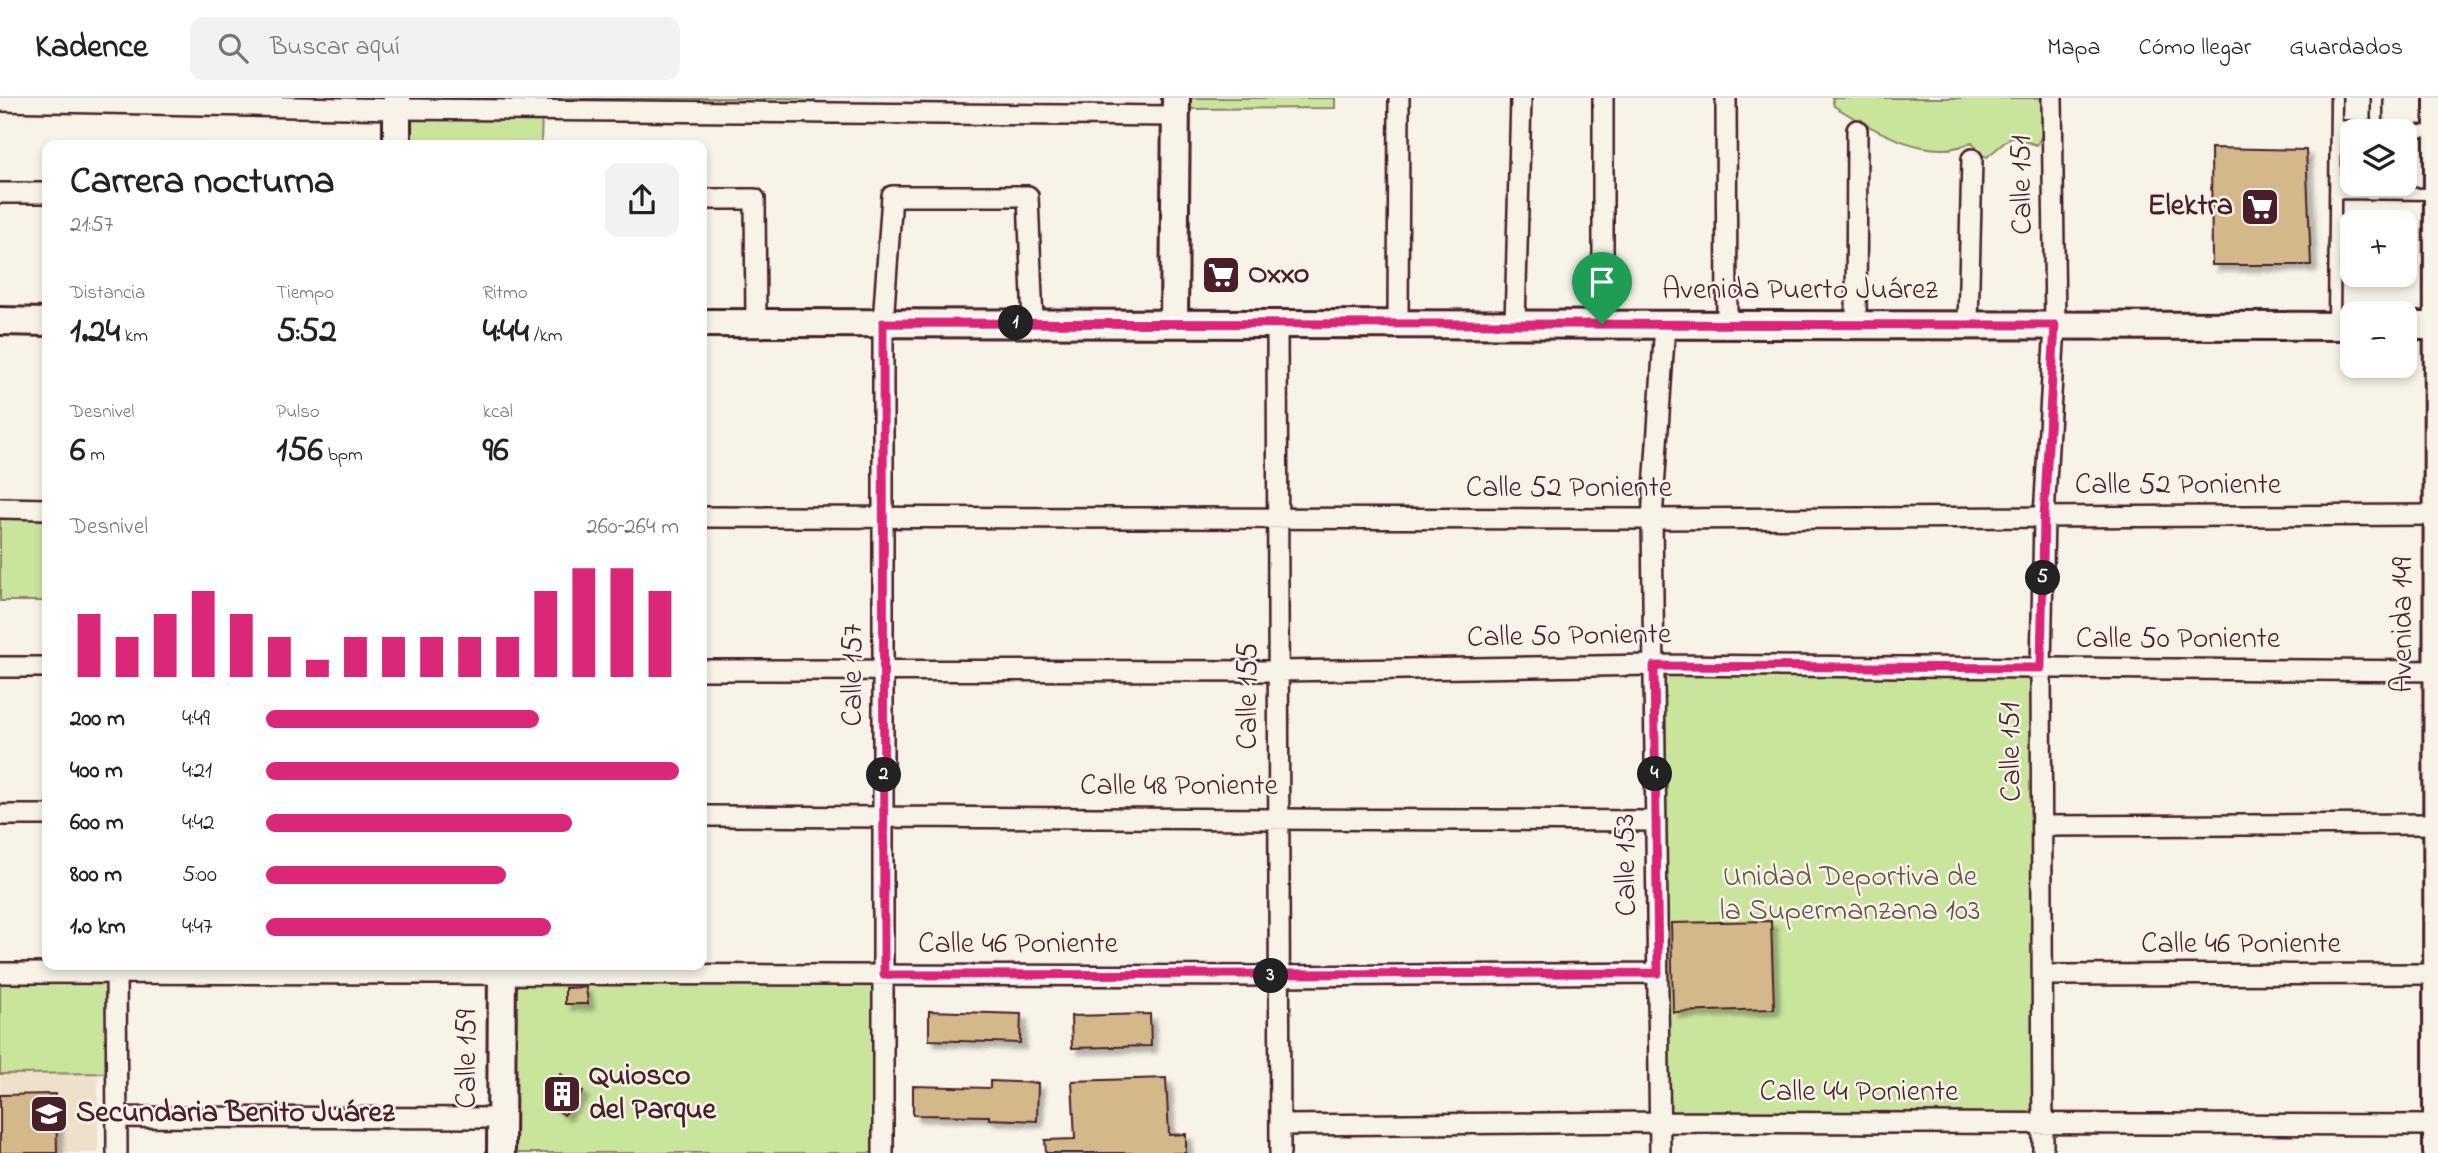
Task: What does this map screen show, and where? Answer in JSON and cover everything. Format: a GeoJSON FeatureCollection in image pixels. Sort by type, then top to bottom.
{"type":"FeatureCollection","features":[{"type":"Feature","properties":{"kind":"street"},"geometry":{"type":"LineString","coordinates":[[1398,324],[1399,98]]}},
{"type":"Feature","properties":{"kind":"street"},"geometry":{"type":"LineString","coordinates":[[1515,324],[1521,98]]}},
{"type":"Feature","properties":{"kind":"street"},"geometry":{"type":"LineString","coordinates":[[1602,324],[1603,98]]}},
{"type":"Feature","properties":{"kind":"street"},"geometry":{"type":"LineString","coordinates":[[1726,98],[1727,324]]}},
{"type":"Feature","properties":{"kind":"street","name":"Calle 151"},"geometry":{"type":"LineString","coordinates":[[2043,1153],[2041,668],[2044,517],[2055,325],[2052,98]]}},
{"type":"Feature","properties":{"kind":"street","name":"Avenida 149"},"geometry":{"type":"LineString","coordinates":[[2437,1153],[2438,98]]}},
{"type":"Feature","properties":{"kind":"street"},"geometry":{"type":"LineString","coordinates":[[0,101],[1176,107],[1174,323]]}},
{"type":"Feature","properties":{"kind":"street"},"geometry":{"type":"LineString","coordinates":[[397,103],[397,140]]}},
{"type":"Feature","properties":{"kind":"street"},"geometry":{"type":"LineString","coordinates":[[1856,325],[1857,130]]}},
{"type":"Feature","properties":{"kind":"street"},"geometry":{"type":"LineString","coordinates":[[1968,325],[1972,159]]}},
{"type":"Feature","properties":{"kind":"street"},"geometry":{"type":"LineString","coordinates":[[0,193],[42,193]]}},
{"type":"Feature","properties":{"kind":"street","name":"Calle 157"},"geometry":{"type":"LineString","coordinates":[[883,1153],[883,323],[892,196],[1028,196],[1033,323]]}},
{"type":"Feature","properties":{"kind":"street"},"geometry":{"type":"LineString","coordinates":[[707,199],[755,199],[756,323]]}},
{"type":"Feature","properties":{"kind":"street"},"geometry":{"type":"LineString","coordinates":[[0,321],[42,321]]}},
{"type":"Feature","properties":{"kind":"street","name":"Avenida Puerto Juárez"},"geometry":{"type":"LineString","coordinates":[[707,323],[2340,326]]}},
{"type":"Feature","properties":{"kind":"street","name":"Calle 155"},"geometry":{"type":"LineString","coordinates":[[1278,324],[1280,1153]]}},
{"type":"Feature","properties":{"kind":"street","name":"Calle 153"},"geometry":{"type":"LineString","coordinates":[[1660,1153],[1652,519],[1665,324]]}},
{"type":"Feature","properties":{"kind":"street"},"geometry":{"type":"LineString","coordinates":[[2417,326],[2438,326]]}},
{"type":"Feature","properties":{"kind":"street"},"geometry":{"type":"LineString","coordinates":[[0,508],[42,509]]}},
{"type":"Feature","properties":{"kind":"street","name":"Calle 52 Poniente"},"geometry":{"type":"LineString","coordinates":[[707,517],[1652,519],[2437,514]]}},
{"type":"Feature","properties":{"kind":"street","name":"Calle 50 Poniente"},"geometry":{"type":"LineString","coordinates":[[707,670],[1279,671],[1654,666],[2437,671]]}},
{"type":"Feature","properties":{"kind":"street"},"geometry":{"type":"LineString","coordinates":[[0,667],[42,667]]}},
{"type":"Feature","properties":{"kind":"street"},"geometry":{"type":"LineString","coordinates":[[0,815],[42,815]]}},
{"type":"Feature","properties":{"kind":"street","name":"Calle 48 Poniente"},"geometry":{"type":"LineString","coordinates":[[707,816],[1656,821]]}},
{"type":"Feature","properties":{"kind":"street"},"geometry":{"type":"LineString","coordinates":[[2043,826],[2437,824]]}},
{"type":"Feature","properties":{"kind":"street","name":"Calle 46 Poniente"},"geometry":{"type":"LineString","coordinates":[[0,973],[87,970]]}},
{"type":"Feature","properties":{"kind":"street"},"geometry":{"type":"LineString","coordinates":[[116,970],[117,1153]]}},
{"type":"Feature","properties":{"kind":"street","name":"Calle 159"},"geometry":{"type":"LineString","coordinates":[[501,1153],[502,970]]}},
{"type":"Feature","properties":{"kind":"street","name":"Calle 46 Poniente"},"geometry":{"type":"LineString","coordinates":[[566,970],[884,975],[1658,973]]}},
{"type":"Feature","properties":{"kind":"street","name":"Calle 46 Poniente"},"geometry":{"type":"LineString","coordinates":[[2044,975],[2437,974]]}},
{"type":"Feature","properties":{"kind":"street"},"geometry":{"type":"LineString","coordinates":[[117,1117],[501,1118]]}},
{"type":"Feature","properties":{"kind":"street","name":"Calle 44 Poniente"},"geometry":{"type":"LineString","coordinates":[[1280,1125],[1659,1122],[2437,1125]]}},
{"type":"Feature","properties":{"kind":"lane"},"geometry":{"type":"LineString","coordinates":[[2336,98],[2335,193],[2341,301]]}},
{"type":"Feature","properties":{"kind":"lane"},"geometry":{"type":"LineString","coordinates":[[2377,98],[2377,119]]}},
{"type":"Feature","properties":{"kind":"lane"},"geometry":{"type":"LineString","coordinates":[[2336,126],[2340,126]]}},
{"type":"Feature","properties":{"kind":"lane"},"geometry":{"type":"LineString","coordinates":[[2417,131],[2437,132]]}},
{"type":"Feature","properties":{"kind":"lane"},"geometry":{"type":"LineString","coordinates":[[2335,193],[2437,194]]}},
{"type":"Feature","properties":{"kind":"shaded area","name":"Secundaria Benito Juárez"},"geometry":{"type":"Polygon","coordinates":[[[0,1074],[98,1074],[98,1153],[0,1153],[0,1074]]]}},
{"type":"Feature","properties":{"kind":"green space"},"geometry":{"type":"Polygon","coordinates":[[[397,98],[815,98],[815,112],[542,110],[541,140],[397,140],[397,98]]]}},
{"type":"Feature","properties":{"kind":"green space"},"geometry":{"type":"Polygon","coordinates":[[[1186,98],[1335,98],[1335,108],[1186,109],[1186,98]]]}},
{"type":"Feature","properties":{"kind":"green space"},"geometry":{"type":"Polygon","coordinates":[[[1832,98],[2041,98],[2044,128],[2037,145],[2011,137],[1987,157],[1975,153],[1976,147],[1972,142],[1956,148],[1938,149],[1901,141],[1834,106],[1832,98]]]}},
{"type":"Feature","properties":{"kind":"green space"},"geometry":{"type":"Polygon","coordinates":[[[0,508],[42,509],[42,601],[0,601],[0,508]]]}},
{"type":"Feature","properties":{"kind":"green space","name":"Unidad Deportiva de la Supermanzana 103"},"geometry":{"type":"Polygon","coordinates":[[[1659,670],[2038,673],[2038,1121],[1663,1118],[1659,670]]]}},
{"type":"Feature","properties":{"kind":"green space"},"geometry":{"type":"Polygon","coordinates":[[[0,973],[116,973],[116,1073],[0,1074],[0,973]]]}},
{"type":"Feature","properties":{"kind":"green space"},"geometry":{"type":"Polygon","coordinates":[[[502,974],[883,976],[882,1153],[502,1153],[502,974]]]}},
{"type":"Feature","properties":{"kind":"building","name":"Elektra"},"geometry":{"type":"Polygon","coordinates":[[[2211,148],[2306,150],[2311,265],[2212,265],[2211,148]]]}},
{"type":"Feature","properties":{"kind":"building"},"geometry":{"type":"Polygon","coordinates":[[[1771,921],[1774,1009],[1673,1012],[1671,923],[1771,921]]]}},
{"type":"Feature","properties":{"kind":"building"},"geometry":{"type":"Polygon","coordinates":[[[586,987],[588,1004],[565,1004],[565,988],[586,987]]]}},
{"type":"Feature","properties":{"kind":"building"},"geometry":{"type":"Polygon","coordinates":[[[929,1011],[1021,1014],[1020,1043],[929,1040],[929,1011]]]}},
{"type":"Feature","properties":{"kind":"building"},"geometry":{"type":"Polygon","coordinates":[[[1150,1014],[1151,1046],[1072,1048],[1071,1016],[1150,1014]]]}},
{"type":"Feature","properties":{"kind":"building","name":"Quiosco del Parque"},"geometry":{"type":"Polygon","coordinates":[[[561,1074],[583,1092],[564,1115],[542,1096],[561,1074]]]}},
{"type":"Feature","properties":{"kind":"building"},"geometry":{"type":"Polygon","coordinates":[[[1166,1078],[1169,1135],[1186,1134],[1186,1153],[1046,1153],[1045,1140],[1075,1139],[1072,1081],[1166,1078]]]}},
{"type":"Feature","properties":{"kind":"building"},"geometry":{"type":"Polygon","coordinates":[[[990,1081],[1038,1083],[1037,1121],[989,1119],[989,1116],[913,1115],[913,1086],[990,1088],[990,1081]]]}},
{"type":"Feature","properties":{"kind":"building"},"geometry":{"type":"Polygon","coordinates":[[[56,1094],[57,1153],[0,1153],[0,1095],[56,1094]]]}},
{"type":"Feature","properties":{"kind":"place","name":"Elektra"},"geometry":{"type":"Point","coordinates":[2260,207]}},
{"type":"Feature","properties":{"kind":"place","name":"Oxxo"},"geometry":{"type":"Point","coordinates":[1221,275]}},
{"type":"Feature","properties":{"kind":"place","name":"Quiosco del Parque"},"geometry":{"type":"Point","coordinates":[562,1094]}},
{"type":"Feature","properties":{"kind":"place","name":"Secundaria Benito Juárez"},"geometry":{"type":"Point","coordinates":[49,1114]}},
{"type":"Feature","properties":{"kind":"route"},"geometry":{"type":"LineString","coordinates":[[883,323],[1602,324],[2055,325],[2044,517],[2041,668],[1654,666],[1658,973],[884,975],[883,323]]}}]}
